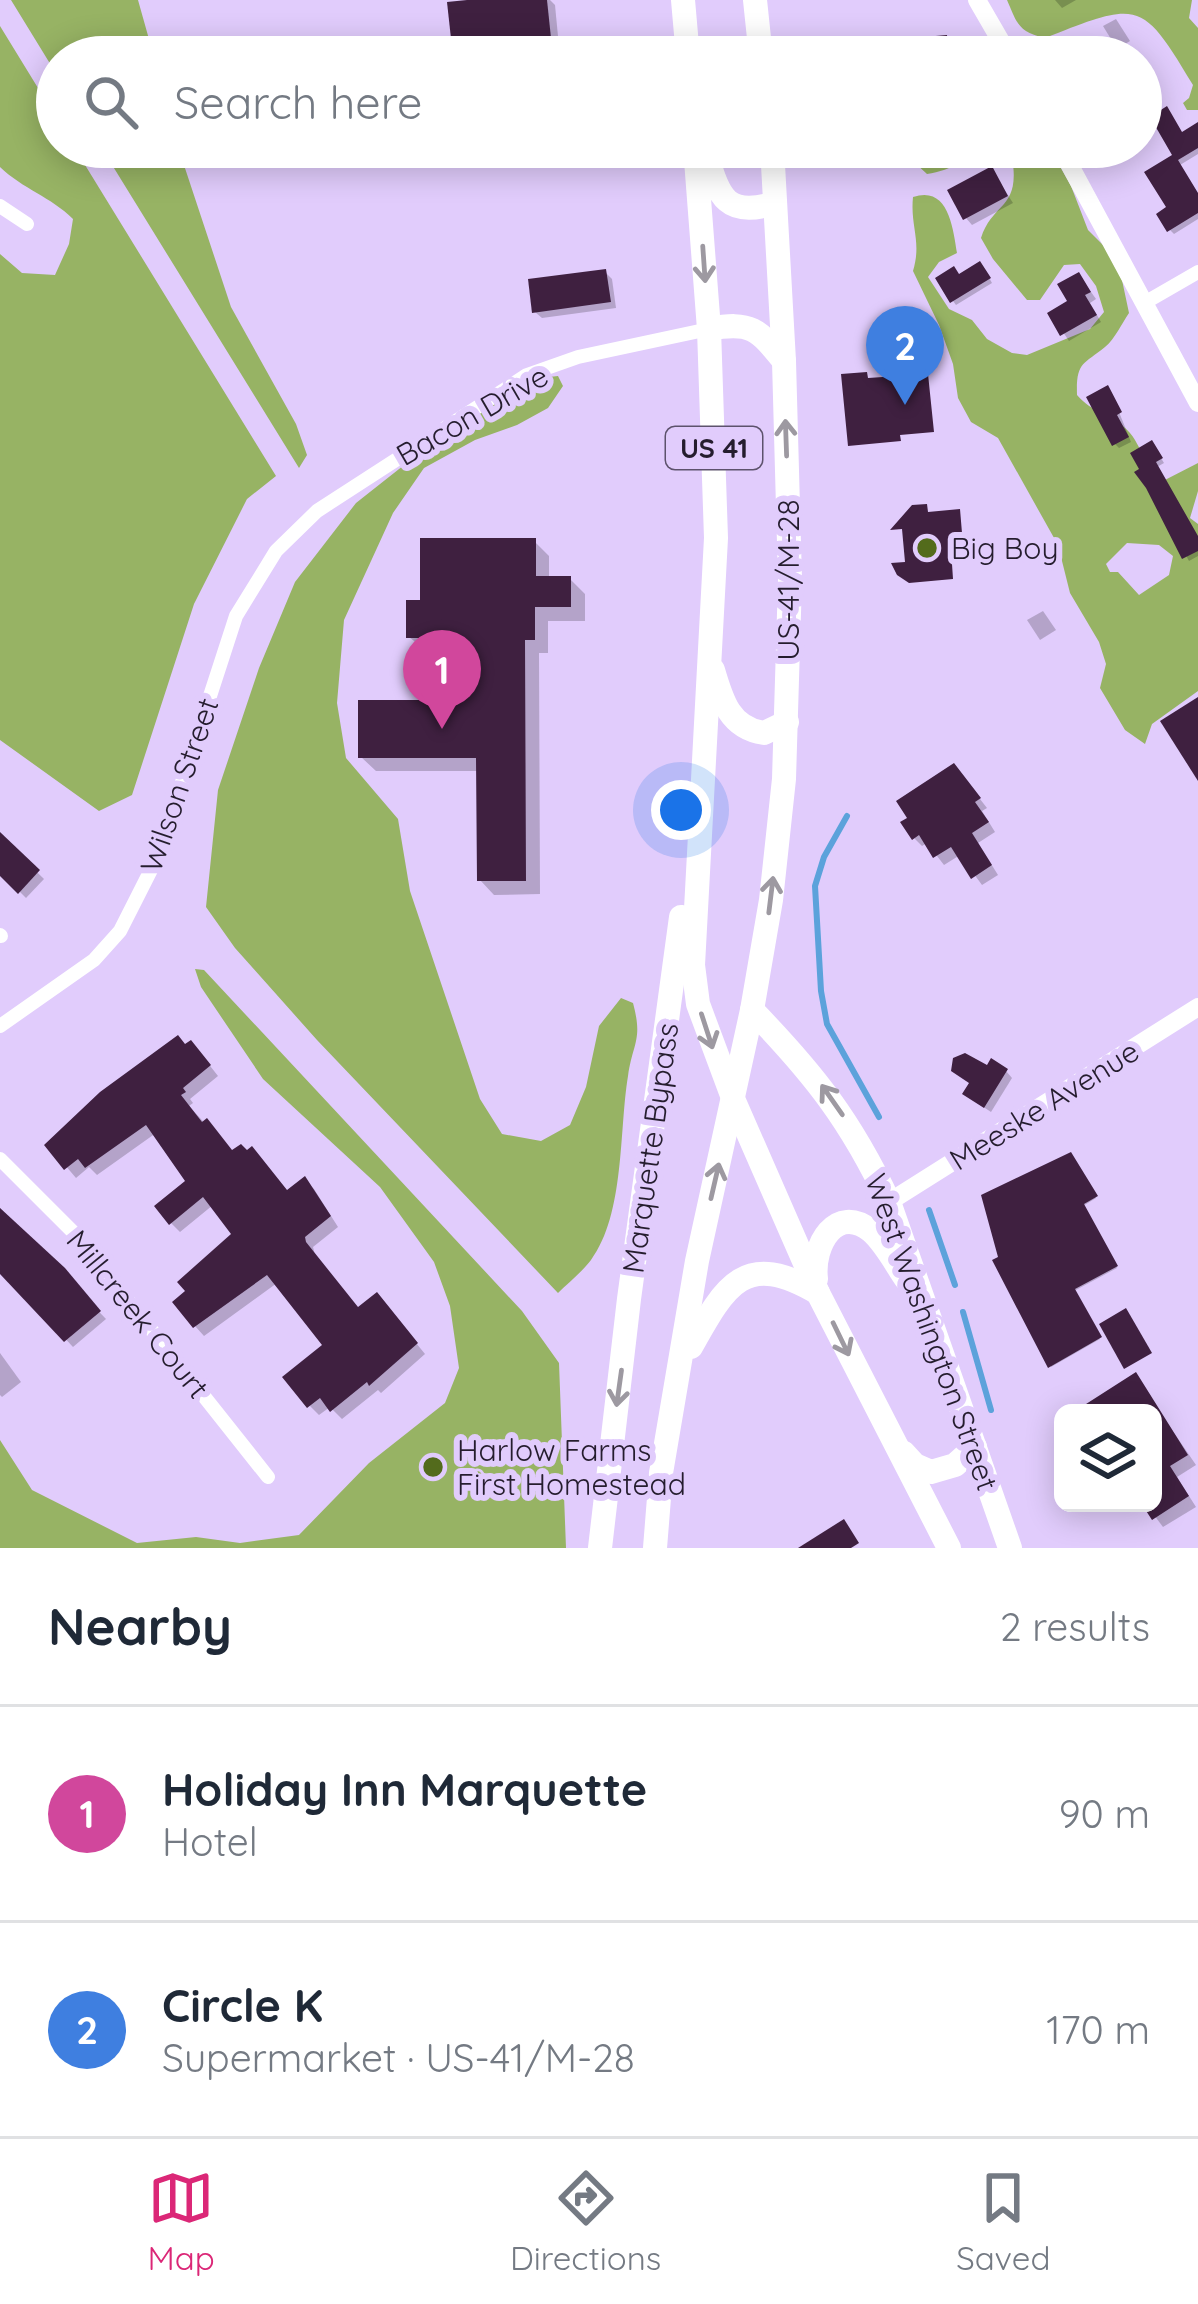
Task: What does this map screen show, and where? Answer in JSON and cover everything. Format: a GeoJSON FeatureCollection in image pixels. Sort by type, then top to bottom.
{"type":"FeatureCollection","features":[{"type":"Feature","properties":{"kind":"main road"},"geometry":{"type":"LineString","coordinates":[[683,0],[686,36]]}},
{"type":"Feature","properties":{"kind":"main road"},"geometry":{"type":"LineString","coordinates":[[754,0],[758,36]]}},
{"type":"Feature","properties":{"kind":"main road","name":"US 41"},"geometry":{"type":"LineString","coordinates":[[697,168],[709,328],[716,538],[704,748]]}},
{"type":"Feature","properties":{"kind":"main road"},"geometry":{"type":"LineString","coordinates":[[711,168],[716,185],[731,204],[745,210],[775,203]]}},
{"type":"Feature","properties":{"kind":"main road","name":"US-41/M-28"},"geometry":{"type":"LineString","coordinates":[[752,1010],[771,900],[787,722],[790,580],[773,168]]}},
{"type":"Feature","properties":{"kind":"main road"},"geometry":{"type":"LineString","coordinates":[[709,328],[739,323],[756,330],[784,361]]}},
{"type":"Feature","properties":{"kind":"main road"},"geometry":{"type":"LineString","coordinates":[[710,657],[726,708],[742,727],[764,733],[787,722]]}},
{"type":"Feature","properties":{"kind":"main road"},"geometry":{"type":"LineString","coordinates":[[704,748],[693,965],[698,1004],[734,1101],[818,1293],[949,1548]]}},
{"type":"Feature","properties":{"kind":"main road","name":"Marquette Bypass"},"geometry":{"type":"LineString","coordinates":[[600,1548],[704,748]]}},
{"type":"Feature","properties":{"kind":"main road","name":"Marquette Bypass"},"geometry":{"type":"LineString","coordinates":[[655,1548],[661,1473],[697,1262],[752,1010]]}},
{"type":"Feature","properties":{"kind":"main road","name":"West Washington Street"},"geometry":{"type":"LineString","coordinates":[[752,1010],[833,1100],[864,1148],[889,1202],[1010,1548]]}},
{"type":"Feature","properties":{"kind":"main road"},"geometry":{"type":"LineString","coordinates":[[818,1293],[816,1248],[830,1231],[858,1224],[876,1235],[927,1310]]}},
{"type":"Feature","properties":{"kind":"main road"},"geometry":{"type":"LineString","coordinates":[[681,1365],[711,1311],[740,1280],[773,1272],[818,1293]]}},
{"type":"Feature","properties":{"kind":"main road"},"geometry":{"type":"LineString","coordinates":[[890,1438],[915,1465],[931,1472],[955,1466],[974,1447]]}},
{"type":"Feature","properties":{"kind":"street"},"geometry":{"type":"LineString","coordinates":[[977,0],[998,36]]}},
{"type":"Feature","properties":{"kind":"street"},"geometry":{"type":"LineString","coordinates":[[1072,168],[1198,404]]}},
{"type":"Feature","properties":{"kind":"street"},"geometry":{"type":"LineString","coordinates":[[0,206],[27,224]]}},
{"type":"Feature","properties":{"kind":"street"},"geometry":{"type":"LineString","coordinates":[[1146,302],[1198,272]]}},
{"type":"Feature","properties":{"kind":"street","name":"Bacon Drive"},"geometry":{"type":"LineString","coordinates":[[317,511],[527,375],[578,357],[709,328]]}},
{"type":"Feature","properties":{"kind":"street","name":"Wilson Street"},"geometry":{"type":"LineString","coordinates":[[0,1026],[94,960],[120,931],[158,856],[236,616],[276,551],[317,511]]}},
{"type":"Feature","properties":{"kind":"street","name":"Meeske Avenue"},"geometry":{"type":"LineString","coordinates":[[889,1202],[1198,1007]]}},
{"type":"Feature","properties":{"kind":"street","name":"Millcreek Court"},"geometry":{"type":"LineString","coordinates":[[0,1159],[76,1235],[268,1477]]}},
{"type":"Feature","properties":{"kind":"green space"},"geometry":{"type":"Polygon","coordinates":[[[11,0],[138,0],[148,36],[36,36],[36,41],[11,0]]]}},
{"type":"Feature","properties":{"kind":"green space"},"geometry":{"type":"Polygon","coordinates":[[[1007,0],[1192,0],[1189,18],[1198,28],[1198,110],[1187,110],[1183,103],[1193,85],[1162,36],[1136,15],[1101,17],[1050,36],[1029,33],[1007,0]]]}},
{"type":"Feature","properties":{"kind":"green space"},"geometry":{"type":"Polygon","coordinates":[[[0,26],[36,85],[36,168],[87,168],[276,476],[247,499],[194,604],[132,795],[99,811],[0,740],[0,254],[22,273],[55,275],[69,244],[73,219],[0,167],[0,26]]]}},
{"type":"Feature","properties":{"kind":"green space"},"geometry":{"type":"Polygon","coordinates":[[[114,168],[185,168],[231,307],[296,424],[307,455],[299,468],[114,168]]]}},
{"type":"Feature","properties":{"kind":"green space"},"geometry":{"type":"Polygon","coordinates":[[[920,168],[948,168],[938,172],[927,174],[920,168]]]}},
{"type":"Feature","properties":{"kind":"green space"},"geometry":{"type":"Polygon","coordinates":[[[1013,168],[1061,168],[1088,230],[1104,246],[1122,280],[1129,313],[1109,344],[1082,365],[1077,395],[1130,433],[1161,482],[1198,463],[1198,491],[1190,518],[1198,524],[1198,691],[1152,724],[1145,744],[1125,730],[1100,688],[1106,664],[1099,642],[1070,593],[1058,545],[998,438],[971,422],[958,398],[953,364],[913,271],[913,197],[925,195],[941,203],[953,232],[957,253],[939,262],[928,277],[949,309],[972,320],[987,339],[1012,353],[1027,355],[1090,329],[1104,312],[1096,286],[1080,264],[1064,265],[1040,300],[1027,300],[981,238],[1009,196],[1013,168]],[[1127,543],[1106,564],[1139,595],[1169,575],[1173,556],[1159,545],[1127,543]]]}},
{"type":"Feature","properties":{"kind":"green space"},"geometry":{"type":"Polygon","coordinates":[[[558,376],[563,386],[548,408],[424,468],[393,513],[344,620],[337,703],[346,758],[398,819],[410,891],[480,1099],[502,1134],[541,1141],[570,1125],[586,1087],[599,1026],[621,998],[633,1003],[637,1033],[610,1219],[591,1260],[558,1293],[317,1040],[235,948],[206,907],[218,790],[259,668],[295,582],[356,503],[451,428],[532,379],[558,376]]]}},
{"type":"Feature","properties":{"kind":"green space"},"geometry":{"type":"Polygon","coordinates":[[[195,969],[204,970],[522,1311],[559,1363],[566,1548],[0,1548],[0,1440],[32,1490],[137,1543],[196,1537],[240,1543],[299,1535],[369,1463],[445,1403],[459,1368],[450,1306],[434,1262],[380,1187],[263,1079],[201,987],[195,969]]]}},
{"type":"Feature","properties":{"kind":"building"},"geometry":{"type":"Polygon","coordinates":[[[547,0],[551,36],[451,36],[447,2],[547,0]]]}},
{"type":"Feature","properties":{"kind":"building"},"geometry":{"type":"Polygon","coordinates":[[[1167,106],[1182,132],[1198,122],[1198,148],[1178,160],[1198,193],[1198,213],[1167,232],[1156,214],[1166,207],[1144,172],[1162,168],[1162,161],[1172,155],[1162,138],[1162,109],[1167,106]]]}},
{"type":"Feature","properties":{"kind":"building"},"geometry":{"type":"Polygon","coordinates":[[[993,168],[1008,196],[963,220],[947,190],[993,168]]]}},
{"type":"Feature","properties":{"kind":"building"},"geometry":{"type":"Polygon","coordinates":[[[980,261],[991,278],[950,303],[935,278],[954,266],[959,274],[980,261]]]}},
{"type":"Feature","properties":{"kind":"building"},"geometry":{"type":"Polygon","coordinates":[[[606,269],[611,302],[532,313],[528,279],[606,269]]]}},
{"type":"Feature","properties":{"kind":"building"},"geometry":{"type":"Polygon","coordinates":[[[1079,272],[1097,315],[1060,336],[1047,313],[1067,301],[1057,284],[1079,272]]]}},
{"type":"Feature","properties":{"kind":"building"},"geometry":{"type":"Polygon","coordinates":[[[867,372],[868,378],[928,374],[934,432],[848,446],[841,374],[867,372]]]}},
{"type":"Feature","properties":{"kind":"building"},"geometry":{"type":"Polygon","coordinates":[[[1108,385],[1129,437],[1112,446],[1086,397],[1108,385]]]}},
{"type":"Feature","properties":{"kind":"building"},"geometry":{"type":"Polygon","coordinates":[[[1152,440],[1163,458],[1156,462],[1198,536],[1198,551],[1182,559],[1134,472],[1139,469],[1130,453],[1152,440]]]}},
{"type":"Feature","properties":{"kind":"building","name":"Big Boy"},"geometry":{"type":"Polygon","coordinates":[[[927,504],[928,512],[960,509],[962,533],[950,534],[953,579],[909,583],[891,563],[905,562],[902,529],[890,530],[912,505],[927,504]]]}},
{"type":"Feature","properties":{"kind":"building"},"geometry":{"type":"Polygon","coordinates":[[[420,538],[536,538],[536,576],[571,576],[571,607],[535,607],[535,640],[525,640],[526,881],[477,881],[476,758],[358,758],[358,700],[425,700],[425,638],[406,638],[406,600],[420,600],[420,538]]]}},
{"type":"Feature","properties":{"kind":"building"},"geometry":{"type":"Polygon","coordinates":[[[1198,697],[1198,781],[1160,721],[1198,697]]]}},
{"type":"Feature","properties":{"kind":"building"},"geometry":{"type":"Polygon","coordinates":[[[954,763],[981,798],[975,802],[989,822],[972,833],[992,865],[971,879],[951,847],[933,858],[919,835],[912,840],[900,822],[907,818],[896,801],[954,763]]]}},
{"type":"Feature","properties":{"kind":"building"},"geometry":{"type":"Polygon","coordinates":[[[0,832],[40,870],[18,894],[0,876],[0,832]]]}},
{"type":"Feature","properties":{"kind":"building"},"geometry":{"type":"Polygon","coordinates":[[[178,1035],[185,1044],[191,1040],[211,1065],[181,1095],[202,1122],[207,1118],[232,1150],[241,1144],[247,1150],[252,1146],[287,1190],[305,1176],[331,1216],[305,1237],[306,1242],[358,1307],[377,1292],[418,1343],[369,1386],[367,1382],[330,1412],[320,1398],[307,1408],[282,1377],[322,1345],[267,1275],[193,1328],[172,1302],[185,1291],[177,1282],[231,1234],[203,1197],[169,1225],[154,1206],[185,1181],[146,1125],[85,1168],[78,1159],[64,1170],[44,1145],[100,1092],[178,1035]]]}},
{"type":"Feature","properties":{"kind":"building"},"geometry":{"type":"Polygon","coordinates":[[[965,1053],[987,1065],[991,1058],[1008,1069],[984,1108],[962,1094],[969,1083],[951,1071],[953,1058],[965,1053]]]}},
{"type":"Feature","properties":{"kind":"building"},"geometry":{"type":"Polygon","coordinates":[[[1071,1152],[1098,1196],[1084,1204],[1118,1266],[1075,1289],[1102,1337],[1048,1368],[992,1260],[998,1257],[981,1195],[1071,1152]]]}},
{"type":"Feature","properties":{"kind":"building"},"geometry":{"type":"Polygon","coordinates":[[[0,1208],[65,1268],[101,1311],[64,1342],[0,1274],[0,1208]]]}},
{"type":"Feature","properties":{"kind":"building"},"geometry":{"type":"Polygon","coordinates":[[[1126,1308],[1152,1353],[1124,1369],[1099,1324],[1126,1308]]]}},
{"type":"Feature","properties":{"kind":"building"},"geometry":{"type":"Polygon","coordinates":[[[1136,1372],[1156,1404],[1086,1404],[1136,1372]]]}},
{"type":"Feature","properties":{"kind":"building"},"geometry":{"type":"Polygon","coordinates":[[[1162,1414],[1188,1455],[1170,1466],[1189,1496],[1152,1520],[1147,1512],[1162,1512],[1162,1414]]]}},
{"type":"Feature","properties":{"kind":"building"},"geometry":{"type":"Polygon","coordinates":[[[844,1519],[859,1543],[851,1548],[798,1548],[844,1519]]]}},
{"type":"Feature","properties":{"kind":"waterway"},"geometry":{"type":"LineString","coordinates":[[847,816],[824,857],[815,886],[821,991],[827,1024],[879,1117]]}},
{"type":"Feature","properties":{"kind":"waterway"},"geometry":{"type":"LineString","coordinates":[[929,1210],[955,1285]]}},
{"type":"Feature","properties":{"kind":"waterway"},"geometry":{"type":"LineString","coordinates":[[963,1312],[991,1410]]}},
{"type":"Feature","properties":{"kind":"place","name":"Circle K"},"geometry":{"type":"Point","coordinates":[905,405]}},
{"type":"Feature","properties":{"kind":"place","name":"Big Boy"},"geometry":{"type":"Point","coordinates":[927,548]}},
{"type":"Feature","properties":{"kind":"place","name":"Holiday Inn Marquette"},"geometry":{"type":"Point","coordinates":[442,729]}},
{"type":"Feature","properties":{"kind":"place","name":"Harlow Farms First Homestead"},"geometry":{"type":"Point","coordinates":[433,1467]}}]}
